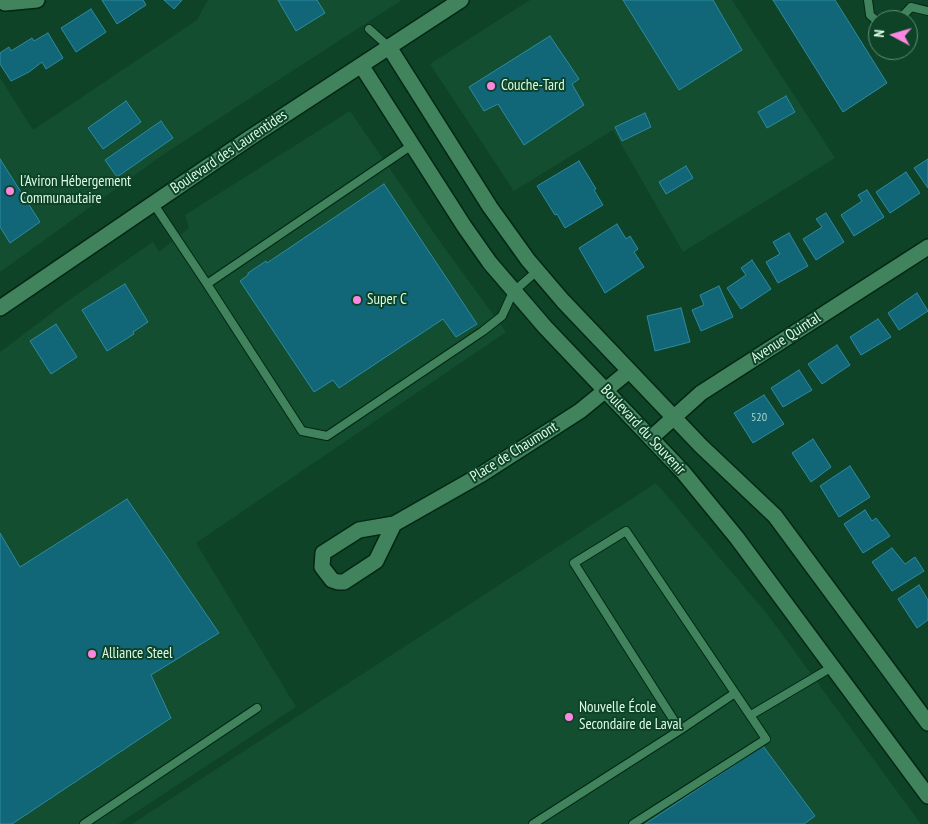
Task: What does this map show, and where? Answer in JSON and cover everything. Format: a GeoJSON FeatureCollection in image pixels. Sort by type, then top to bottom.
{"type":"FeatureCollection","features":[{"type":"Feature","properties":{"kind":"street"},"geometry":{"type":"LineString","coordinates":[[0,0],[5,3],[37,0]]}},
{"type":"Feature","properties":{"kind":"street","name":"Boulevard des Laurentides"},"geometry":{"type":"LineString","coordinates":[[0,308],[361,65],[461,0]]}},
{"type":"Feature","properties":{"kind":"street","name":"Boulevard du Souvenir"},"geometry":{"type":"LineString","coordinates":[[388,47],[490,207],[536,271],[701,446],[775,516],[928,723]]}},
{"type":"Feature","properties":{"kind":"street","name":"Boulevard du Souvenir"},"geometry":{"type":"LineString","coordinates":[[361,65],[472,239],[513,292],[683,472],[737,538],[928,796]]}},
{"type":"Feature","properties":{"kind":"street","name":"Avenue Quintal"},"geometry":{"type":"LineString","coordinates":[[651,438],[705,390],[928,247]]}},
{"type":"Feature","properties":{"kind":"street","name":"Place de Chaumont"},"geometry":{"type":"LineString","coordinates":[[394,524],[376,562],[344,582],[332,580],[322,566],[323,553],[359,530],[394,524],[482,474],[580,411],[607,391],[629,371]]}},
{"type":"Feature","properties":{"kind":"lane"},"geometry":{"type":"LineString","coordinates":[[910,4],[928,11]]}},
{"type":"Feature","properties":{"kind":"lane"},"geometry":{"type":"LineString","coordinates":[[369,29],[388,47]]}},
{"type":"Feature","properties":{"kind":"lane"},"geometry":{"type":"LineString","coordinates":[[207,284],[412,145]]}},
{"type":"Feature","properties":{"kind":"lane"},"geometry":{"type":"LineString","coordinates":[[153,204],[302,431],[327,436],[483,331],[502,316],[513,292],[536,271]]}},
{"type":"Feature","properties":{"kind":"lane"},"geometry":{"type":"LineString","coordinates":[[633,824],[766,738],[626,531],[574,563],[680,730]]}},
{"type":"Feature","properties":{"kind":"lane"},"geometry":{"type":"LineString","coordinates":[[751,715],[832,667]]}},
{"type":"Feature","properties":{"kind":"lane"},"geometry":{"type":"LineString","coordinates":[[533,824],[680,730],[735,692]]}},
{"type":"Feature","properties":{"kind":"lane"},"geometry":{"type":"LineString","coordinates":[[84,824],[258,708]]}},
{"type":"Feature","properties":{"kind":"shaded area"},"geometry":{"type":"Polygon","coordinates":[[[208,0],[402,0],[164,154],[0,272],[0,78],[33,130],[197,20],[208,0]]]}},
{"type":"Feature","properties":{"kind":"shaded area"},"geometry":{"type":"Polygon","coordinates":[[[530,0],[732,0],[835,158],[683,252],[613,130],[514,191],[430,64],[530,0]]]}},
{"type":"Feature","properties":{"kind":"shaded area"},"geometry":{"type":"Polygon","coordinates":[[[350,111],[443,246],[506,332],[196,543],[296,707],[118,824],[0,824],[0,352],[69,300],[153,242],[159,252],[189,228],[185,215],[350,111]]]}},
{"type":"Feature","properties":{"kind":"shaded area","name":"Nouvelle École Secondaire de Laval"},"geometry":{"type":"Polygon","coordinates":[[[656,483],[768,615],[921,824],[132,824],[656,483]]]}},
{"type":"Feature","properties":{"kind":"building"},"geometry":{"type":"Polygon","coordinates":[[[102,0],[143,0],[146,5],[117,24],[102,0]]]}},
{"type":"Feature","properties":{"kind":"building"},"geometry":{"type":"Polygon","coordinates":[[[164,0],[182,0],[174,9],[164,0]]]}},
{"type":"Feature","properties":{"kind":"building"},"geometry":{"type":"Polygon","coordinates":[[[278,0],[317,0],[325,13],[296,31],[278,0]]]}},
{"type":"Feature","properties":{"kind":"building"},"geometry":{"type":"Polygon","coordinates":[[[623,0],[713,0],[742,50],[679,90],[623,0]]]}},
{"type":"Feature","properties":{"kind":"building"},"geometry":{"type":"Polygon","coordinates":[[[773,0],[835,0],[868,53],[868,60],[873,60],[887,83],[843,112],[773,0]]]}},
{"type":"Feature","properties":{"kind":"building"},"geometry":{"type":"Polygon","coordinates":[[[91,9],[106,32],[76,52],[61,28],[91,9]]]}},
{"type":"Feature","properties":{"kind":"building"},"geometry":{"type":"Polygon","coordinates":[[[48,33],[63,58],[46,69],[42,62],[29,72],[11,81],[0,64],[0,53],[9,47],[11,51],[32,38],[34,41],[48,33]]]}},
{"type":"Feature","properties":{"kind":"building"},"geometry":{"type":"Polygon","coordinates":[[[550,36],[579,79],[572,84],[584,105],[524,145],[498,104],[484,111],[469,87],[550,36]]]}},
{"type":"Feature","properties":{"kind":"building"},"geometry":{"type":"Polygon","coordinates":[[[786,96],[795,112],[767,128],[758,112],[786,96]]]}},
{"type":"Feature","properties":{"kind":"building"},"geometry":{"type":"Polygon","coordinates":[[[126,101],[141,122],[103,149],[88,128],[126,101]]]}},
{"type":"Feature","properties":{"kind":"building"},"geometry":{"type":"Polygon","coordinates":[[[645,113],[651,127],[622,141],[615,127],[645,113]]]}},
{"type":"Feature","properties":{"kind":"building"},"geometry":{"type":"Polygon","coordinates":[[[161,121],[173,138],[117,177],[105,160],[161,121]]]}},
{"type":"Feature","properties":{"kind":"building","name":"l'Aviron Hébergement Communautaire"},"geometry":{"type":"Polygon","coordinates":[[[0,159],[40,222],[10,243],[0,227],[0,159]]]}},
{"type":"Feature","properties":{"kind":"building"},"geometry":{"type":"Polygon","coordinates":[[[928,159],[928,188],[914,168],[928,159]]]}},
{"type":"Feature","properties":{"kind":"building"},"geometry":{"type":"Polygon","coordinates":[[[579,161],[596,189],[594,190],[603,205],[565,228],[537,186],[579,161]]]}},
{"type":"Feature","properties":{"kind":"building"},"geometry":{"type":"Polygon","coordinates":[[[686,166],[693,178],[666,194],[659,182],[686,166]]]}},
{"type":"Feature","properties":{"kind":"building"},"geometry":{"type":"Polygon","coordinates":[[[906,172],[920,193],[890,213],[876,192],[906,172]]]}},
{"type":"Feature","properties":{"kind":"building","name":"Super C"},"geometry":{"type":"Polygon","coordinates":[[[384,184],[477,324],[456,337],[443,319],[339,388],[333,380],[314,392],[240,281],[248,273],[266,261],[267,263],[384,184]]]}},
{"type":"Feature","properties":{"kind":"building"},"geometry":{"type":"Polygon","coordinates":[[[867,190],[884,217],[854,236],[841,215],[862,201],[858,195],[867,190]]]}},
{"type":"Feature","properties":{"kind":"building"},"geometry":{"type":"Polygon","coordinates":[[[826,213],[844,242],[816,260],[803,239],[822,227],[816,219],[826,213]]]}},
{"type":"Feature","properties":{"kind":"building"},"geometry":{"type":"Polygon","coordinates":[[[617,224],[626,239],[630,236],[638,249],[634,252],[644,267],[605,293],[579,248],[617,224]]]}},
{"type":"Feature","properties":{"kind":"building"},"geometry":{"type":"Polygon","coordinates":[[[789,233],[808,266],[778,283],[766,262],[780,254],[773,242],[789,233]]]}},
{"type":"Feature","properties":{"kind":"building"},"geometry":{"type":"Polygon","coordinates":[[[752,260],[771,289],[741,309],[727,288],[746,275],[741,268],[752,260]]]}},
{"type":"Feature","properties":{"kind":"building"},"geometry":{"type":"Polygon","coordinates":[[[125,284],[148,322],[133,332],[134,334],[107,351],[82,310],[125,284]]]}},
{"type":"Feature","properties":{"kind":"building"},"geometry":{"type":"Polygon","coordinates":[[[719,286],[733,317],[701,331],[692,310],[704,305],[700,295],[719,286]]]}},
{"type":"Feature","properties":{"kind":"building"},"geometry":{"type":"Polygon","coordinates":[[[917,293],[928,311],[899,330],[888,313],[917,293]]]}},
{"type":"Feature","properties":{"kind":"building"},"geometry":{"type":"Polygon","coordinates":[[[681,308],[690,342],[655,351],[647,316],[681,308]]]}},
{"type":"Feature","properties":{"kind":"building"},"geometry":{"type":"Polygon","coordinates":[[[878,319],[891,337],[861,355],[850,337],[878,319]]]}},
{"type":"Feature","properties":{"kind":"building"},"geometry":{"type":"Polygon","coordinates":[[[56,324],[77,357],[51,374],[30,341],[56,324]]]}},
{"type":"Feature","properties":{"kind":"building"},"geometry":{"type":"Polygon","coordinates":[[[837,345],[850,365],[822,384],[808,364],[837,345]]]}},
{"type":"Feature","properties":{"kind":"building"},"geometry":{"type":"Polygon","coordinates":[[[799,370],[812,390],[783,407],[771,388],[799,370]]]}},
{"type":"Feature","properties":{"kind":"building"},"geometry":{"type":"Polygon","coordinates":[[[764,395],[784,424],[753,443],[734,413],[764,395]]]}},
{"type":"Feature","properties":{"kind":"building"},"geometry":{"type":"Polygon","coordinates":[[[813,439],[831,467],[811,482],[792,453],[813,439]]]}},
{"type":"Feature","properties":{"kind":"building"},"geometry":{"type":"Polygon","coordinates":[[[850,466],[870,497],[839,517],[820,486],[850,466]]]}},
{"type":"Feature","properties":{"kind":"building","name":"Alliance Steel"},"geometry":{"type":"Polygon","coordinates":[[[127,499],[219,633],[151,675],[171,718],[12,824],[0,824],[0,533],[20,567],[127,499]]]}},
{"type":"Feature","properties":{"kind":"building"},"geometry":{"type":"Polygon","coordinates":[[[865,510],[872,521],[876,518],[890,536],[863,553],[844,524],[865,510]]]}},
{"type":"Feature","properties":{"kind":"building"},"geometry":{"type":"Polygon","coordinates":[[[892,548],[905,564],[915,557],[924,571],[892,591],[872,562],[892,548]]]}},
{"type":"Feature","properties":{"kind":"building"},"geometry":{"type":"Polygon","coordinates":[[[919,585],[928,600],[928,620],[917,628],[898,599],[919,585]]]}},
{"type":"Feature","properties":{"kind":"building"},"geometry":{"type":"Polygon","coordinates":[[[763,746],[815,816],[804,824],[645,824],[763,746]]]}},
{"type":"Feature","properties":{"kind":"place","name":"Couche-Tard"},"geometry":{"type":"Point","coordinates":[491,86]}},
{"type":"Feature","properties":{"kind":"place","name":"l'Aviron Hébergement Communautaire"},"geometry":{"type":"Point","coordinates":[10,191]}},
{"type":"Feature","properties":{"kind":"place","name":"Super C"},"geometry":{"type":"Point","coordinates":[357,300]}},
{"type":"Feature","properties":{"kind":"place","name":"Alliance Steel"},"geometry":{"type":"Point","coordinates":[92,654]}},
{"type":"Feature","properties":{"kind":"place","name":"Nouvelle École Secondaire de Laval"},"geometry":{"type":"Point","coordinates":[569,717]}}]}
